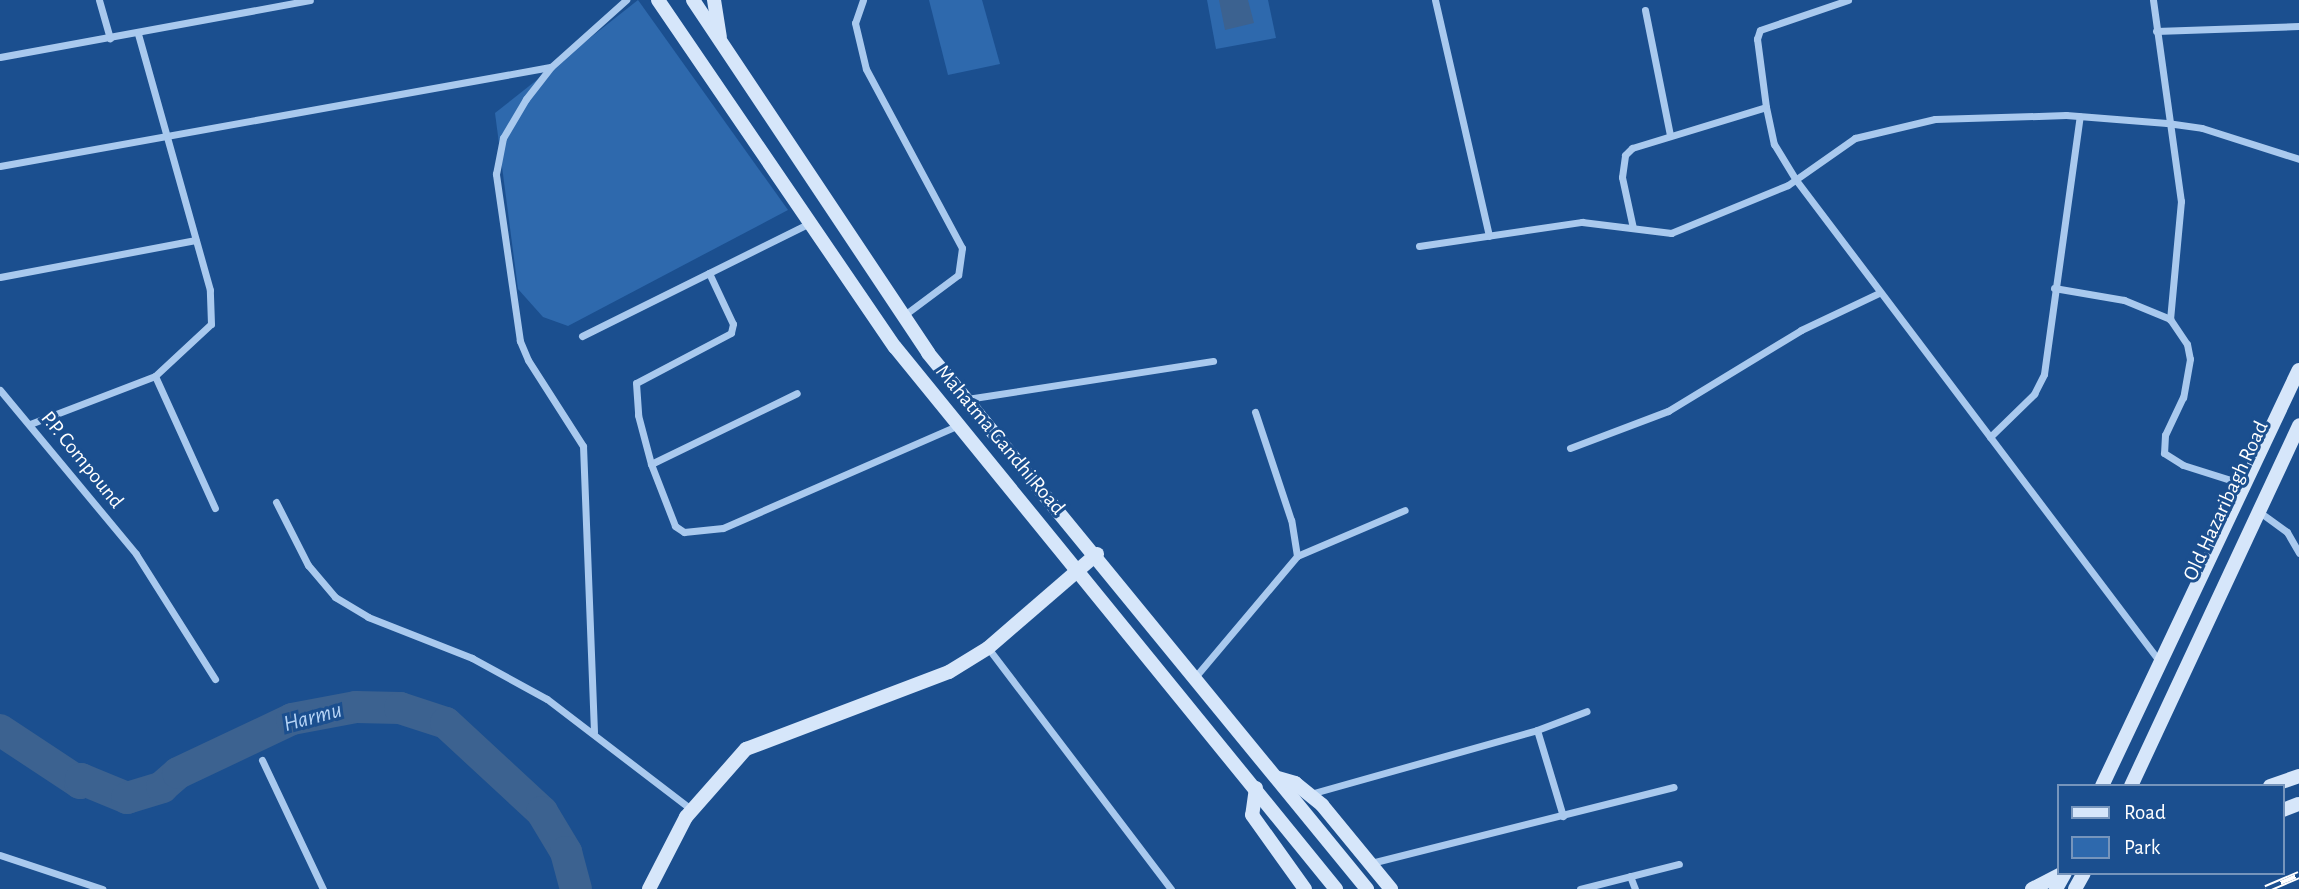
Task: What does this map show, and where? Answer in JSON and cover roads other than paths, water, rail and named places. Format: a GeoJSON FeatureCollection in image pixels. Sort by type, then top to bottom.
{"type":"FeatureCollection","features":[{"type":"Feature","properties":{"kind":"main road","name":"Mahatma Gandhi Road"},"geometry":{"type":"LineString","coordinates":[[658,0],[895,347],[1081,570],[1336,889]]}},
{"type":"Feature","properties":{"kind":"main road","name":"Mahatma Gandhi Road"},"geometry":{"type":"LineString","coordinates":[[693,0],[903,317],[966,400],[1097,554],[1367,889]]}},
{"type":"Feature","properties":{"kind":"main road"},"geometry":{"type":"LineString","coordinates":[[714,0],[722,45]]}},
{"type":"Feature","properties":{"kind":"main road"},"geometry":{"type":"LineString","coordinates":[[2103,784],[2162,666],[2299,370]]}},
{"type":"Feature","properties":{"kind":"main road","name":"Old Hazaribagh Road"},"geometry":{"type":"LineString","coordinates":[[2113,784],[2191,626],[2299,393]]}},
{"type":"Feature","properties":{"kind":"main road"},"geometry":{"type":"LineString","coordinates":[[2131,784],[2299,425]]}},
{"type":"Feature","properties":{"kind":"main road"},"geometry":{"type":"LineString","coordinates":[[2139,784],[2299,440]]}},
{"type":"Feature","properties":{"kind":"main road"},"geometry":{"type":"LineString","coordinates":[[649,889],[691,809],[746,749],[930,680],[988,648],[1097,554]]}},
{"type":"Feature","properties":{"kind":"main road"},"geometry":{"type":"LineString","coordinates":[[2276,784],[2299,776]]}},
{"type":"Feature","properties":{"kind":"main road"},"geometry":{"type":"LineString","coordinates":[[1278,778],[1296,783],[1309,794],[1391,889]]}},
{"type":"Feature","properties":{"kind":"main road"},"geometry":{"type":"LineString","coordinates":[[1256,788],[1252,815],[1305,889]]}},
{"type":"Feature","properties":{"kind":"main road"},"geometry":{"type":"LineString","coordinates":[[2032,889],[2059,877]]}},
{"type":"Feature","properties":{"kind":"street"},"geometry":{"type":"LineString","coordinates":[[99,0],[110,38]]}},
{"type":"Feature","properties":{"kind":"street"},"geometry":{"type":"LineString","coordinates":[[0,57],[310,0]]}},
{"type":"Feature","properties":{"kind":"street"},"geometry":{"type":"LineString","coordinates":[[594,732],[583,446],[520,341],[497,195],[497,153],[503,138],[551,66],[626,0]]}},
{"type":"Feature","properties":{"kind":"street"},"geometry":{"type":"LineString","coordinates":[[863,0],[855,23],[866,69],[886,113],[962,248],[958,275],[903,317]]}},
{"type":"Feature","properties":{"kind":"street"},"geometry":{"type":"LineString","coordinates":[[1435,0],[1489,236]]}},
{"type":"Feature","properties":{"kind":"street"},"geometry":{"type":"LineString","coordinates":[[1848,0],[1760,30],[1757,39],[1774,144],[1796,180],[1879,293],[2162,666]]}},
{"type":"Feature","properties":{"kind":"street"},"geometry":{"type":"LineString","coordinates":[[2153,0],[2167,123],[2181,201],[2171,319]]}},
{"type":"Feature","properties":{"kind":"street"},"geometry":{"type":"LineString","coordinates":[[1645,10],[1670,135]]}},
{"type":"Feature","properties":{"kind":"street"},"geometry":{"type":"LineString","coordinates":[[2156,31],[2299,26]]}},
{"type":"Feature","properties":{"kind":"street"},"geometry":{"type":"LineString","coordinates":[[30,424],[155,376],[211,324],[210,290],[138,33]]}},
{"type":"Feature","properties":{"kind":"street"},"geometry":{"type":"LineString","coordinates":[[0,166],[551,66]]}},
{"type":"Feature","properties":{"kind":"street"},"geometry":{"type":"LineString","coordinates":[[1633,228],[1622,177],[1625,155],[1670,135],[1766,107]]}},
{"type":"Feature","properties":{"kind":"street"},"geometry":{"type":"LineString","coordinates":[[1419,246],[1582,222],[1671,233],[1796,180],[1855,138],[1878,130],[1935,119],[2080,116],[2167,123],[2202,128],[2299,159]]}},
{"type":"Feature","properties":{"kind":"street"},"geometry":{"type":"LineString","coordinates":[[1990,437],[2040,385],[2049,356],[2054,288],[2080,116]]}},
{"type":"Feature","properties":{"kind":"street"},"geometry":{"type":"LineString","coordinates":[[582,336],[810,223]]}},
{"type":"Feature","properties":{"kind":"street"},"geometry":{"type":"LineString","coordinates":[[0,277],[196,240]]}},
{"type":"Feature","properties":{"kind":"street"},"geometry":{"type":"LineString","coordinates":[[709,273],[733,324],[732,333],[636,383],[638,415],[651,464],[676,526],[684,532],[723,528],[961,424]]}},
{"type":"Feature","properties":{"kind":"street"},"geometry":{"type":"LineString","coordinates":[[2054,288],[2124,300],[2171,319],[2187,344],[2190,359],[2183,397],[2165,435],[2164,453],[2183,465],[2247,485]]}},
{"type":"Feature","properties":{"kind":"street"},"geometry":{"type":"LineString","coordinates":[[1570,448],[1668,411],[1801,330],[1879,293]]}},
{"type":"Feature","properties":{"kind":"street"},"geometry":{"type":"LineString","coordinates":[[966,400],[1213,361]]}},
{"type":"Feature","properties":{"kind":"street"},"geometry":{"type":"LineString","coordinates":[[155,376],[215,508]]}},
{"type":"Feature","properties":{"kind":"street","name":"P.P. Compound"},"geometry":{"type":"LineString","coordinates":[[0,390],[136,554],[215,679]]}},
{"type":"Feature","properties":{"kind":"street"},"geometry":{"type":"LineString","coordinates":[[651,464],[797,393]]}},
{"type":"Feature","properties":{"kind":"street"},"geometry":{"type":"LineString","coordinates":[[1255,412],[1287,508],[1297,556]]}},
{"type":"Feature","properties":{"kind":"street"},"geometry":{"type":"LineString","coordinates":[[276,502],[308,565],[335,597],[368,617],[472,658],[547,699],[594,732],[691,809]]}},
{"type":"Feature","properties":{"kind":"street"},"geometry":{"type":"LineString","coordinates":[[1196,676],[1297,556],[1405,510]]}},
{"type":"Feature","properties":{"kind":"street"},"geometry":{"type":"LineString","coordinates":[[2265,516],[2287,531],[2299,553]]}},
{"type":"Feature","properties":{"kind":"street"},"geometry":{"type":"LineString","coordinates":[[988,648],[1171,889]]}},
{"type":"Feature","properties":{"kind":"street"},"geometry":{"type":"LineString","coordinates":[[1309,794],[1537,730],[1587,711]]}},
{"type":"Feature","properties":{"kind":"street"},"geometry":{"type":"LineString","coordinates":[[1537,730],[1563,816]]}},
{"type":"Feature","properties":{"kind":"street"},"geometry":{"type":"LineString","coordinates":[[262,760],[323,889]]}},
{"type":"Feature","properties":{"kind":"street"},"geometry":{"type":"LineString","coordinates":[[1370,864],[1674,787]]}},
{"type":"Feature","properties":{"kind":"street"},"geometry":{"type":"LineString","coordinates":[[0,855],[102,889]]}},
{"type":"Feature","properties":{"kind":"street"},"geometry":{"type":"LineString","coordinates":[[1580,889],[1679,864]]}},
{"type":"Feature","properties":{"kind":"street"},"geometry":{"type":"LineString","coordinates":[[1630,876],[1635,889]]}},
{"type":"Feature","properties":{"kind":"waterway","name":"Harmu"},"geometry":{"type":"LineString","coordinates":[[0,730],[80,783],[81,779],[127,798],[162,787],[178,773],[292,719],[356,707],[400,708],[446,723],[542,812],[566,852],[576,889]]}},
{"type":"Feature","properties":{"kind":"railway"},"geometry":{"type":"LineString","coordinates":[[2266,889],[2299,875]]}}]}
